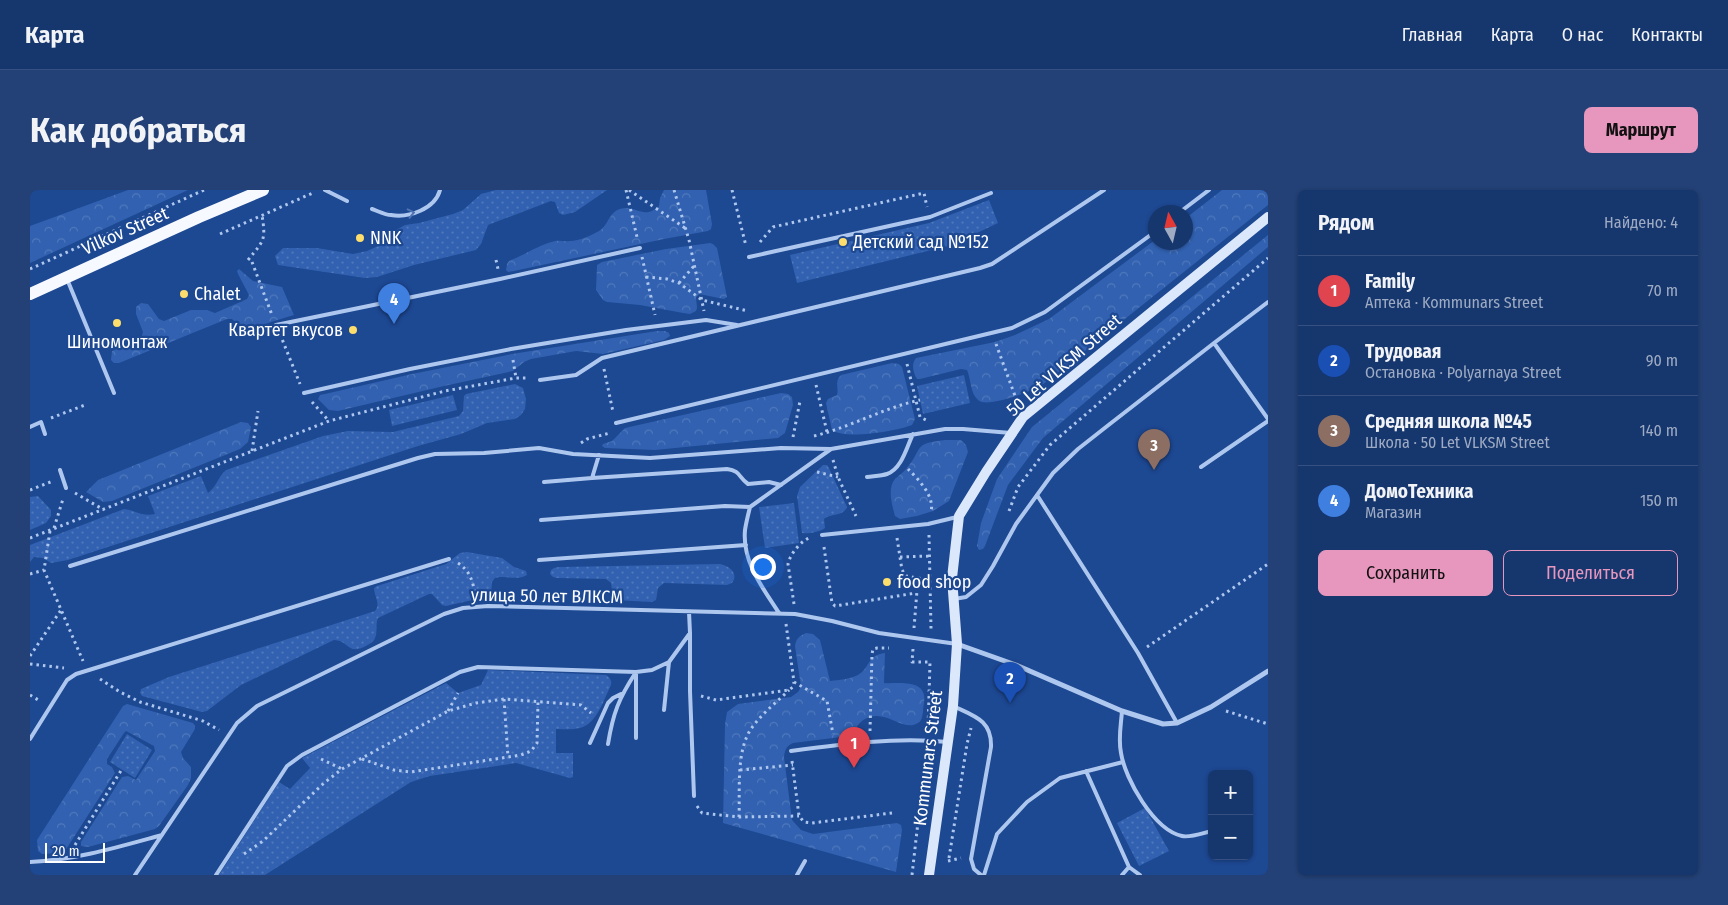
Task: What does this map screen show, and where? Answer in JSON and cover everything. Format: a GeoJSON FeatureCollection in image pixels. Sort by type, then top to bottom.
{"type":"FeatureCollection","features":[{"type":"Feature","properties":{"kind":"main road","name":"Vilkov Street"},"geometry":{"type":"LineString","coordinates":[[30,294],[263,190]]}},
{"type":"Feature","properties":{"kind":"main road","name":"50 Let VLKSM Street"},"geometry":{"type":"LineString","coordinates":[[957,644],[952,578],[959,516],[1011,433],[1024,417],[1268,217]]}},
{"type":"Feature","properties":{"kind":"main road","name":"Kommunars Street"},"geometry":{"type":"LineString","coordinates":[[929,875],[954,706],[957,644]]}},
{"type":"Feature","properties":{"kind":"street"},"geometry":{"type":"LineString","coordinates":[[957,644],[1016,665],[1122,711],[1163,724],[1177,723],[1211,707],[1268,670]]}},
{"type":"Feature","properties":{"kind":"lane"},"geometry":{"type":"LineString","coordinates":[[324,190],[346,201]]}},
{"type":"Feature","properties":{"kind":"lane"},"geometry":{"type":"LineString","coordinates":[[372,209],[391,216],[408,215],[430,205],[440,190]]}},
{"type":"Feature","properties":{"kind":"lane"},"geometry":{"type":"LineString","coordinates":[[540,380],[576,375],[602,358],[992,264],[1104,190]]}},
{"type":"Feature","properties":{"kind":"lane"},"geometry":{"type":"LineString","coordinates":[[1189,205],[1209,190]]}},
{"type":"Feature","properties":{"kind":"lane"},"geometry":{"type":"LineString","coordinates":[[749,257],[930,216],[991,193]]}},
{"type":"Feature","properties":{"kind":"lane"},"geometry":{"type":"LineString","coordinates":[[616,423],[1012,328],[1045,312],[1148,236]]}},
{"type":"Feature","properties":{"kind":"lane"},"geometry":{"type":"LineString","coordinates":[[276,325],[640,248]]}},
{"type":"Feature","properties":{"kind":"lane"},"geometry":{"type":"LineString","coordinates":[[66,277],[114,393]]}},
{"type":"Feature","properties":{"kind":"lane"},"geometry":{"type":"LineString","coordinates":[[954,599],[966,597],[981,585],[1016,524],[1053,473],[1078,449],[1268,302]]}},
{"type":"Feature","properties":{"kind":"lane"},"geometry":{"type":"LineString","coordinates":[[304,393],[410,368],[657,325],[706,320],[740,326]]}},
{"type":"Feature","properties":{"kind":"lane"},"geometry":{"type":"LineString","coordinates":[[1201,467],[1268,420],[1214,343]]}},
{"type":"Feature","properties":{"kind":"lane"},"geometry":{"type":"LineString","coordinates":[[30,427],[41,422],[45,434]]}},
{"type":"Feature","properties":{"kind":"lane"},"geometry":{"type":"LineString","coordinates":[[70,566],[435,454],[484,453],[539,448],[573,454],[650,458],[781,448],[831,448],[945,430],[963,429],[1011,433]]}},
{"type":"Feature","properties":{"kind":"lane"},"geometry":{"type":"LineString","coordinates":[[867,477],[888,474],[893,471],[901,461],[913,434]]}},
{"type":"Feature","properties":{"kind":"lane"},"geometry":{"type":"LineString","coordinates":[[541,520],[725,506],[750,507],[831,448]]}},
{"type":"Feature","properties":{"kind":"lane"},"geometry":{"type":"LineString","coordinates":[[592,478],[599,455]]}},
{"type":"Feature","properties":{"kind":"lane"},"geometry":{"type":"LineString","coordinates":[[544,482],[727,469],[739,473],[748,484],[769,482],[781,485]]}},
{"type":"Feature","properties":{"kind":"lane"},"geometry":{"type":"LineString","coordinates":[[60,470],[66,488]]}},
{"type":"Feature","properties":{"kind":"lane"},"geometry":{"type":"LineString","coordinates":[[1037,495],[1138,653],[1177,723]]}},
{"type":"Feature","properties":{"kind":"lane"},"geometry":{"type":"LineString","coordinates":[[750,507],[745,530],[748,560],[779,613]]}},
{"type":"Feature","properties":{"kind":"lane"},"geometry":{"type":"LineString","coordinates":[[822,535],[928,524],[959,516]]}},
{"type":"Feature","properties":{"kind":"lane"},"geometry":{"type":"LineString","coordinates":[[539,560],[746,545]]}},
{"type":"Feature","properties":{"kind":"lane"},"geometry":{"type":"LineString","coordinates":[[30,739],[67,680],[76,674],[449,559]]}},
{"type":"Feature","properties":{"kind":"lane","name":"улица 50 лет ВЛКСМ"},"geometry":{"type":"LineString","coordinates":[[135,875],[229,735],[237,724],[257,706],[444,614],[477,606],[779,613],[832,621],[869,631],[957,644]]}},
{"type":"Feature","properties":{"kind":"lane"},"geometry":{"type":"LineString","coordinates":[[690,612],[690,690],[694,796]]}},
{"type":"Feature","properties":{"kind":"lane"},"geometry":{"type":"LineString","coordinates":[[216,875],[287,766],[316,747],[460,672],[478,667],[504,666],[636,672],[652,670],[669,662],[690,633]]}},
{"type":"Feature","properties":{"kind":"lane"},"geometry":{"type":"LineString","coordinates":[[664,710],[669,662]]}},
{"type":"Feature","properties":{"kind":"lane"},"geometry":{"type":"LineString","coordinates":[[608,744],[615,710],[621,694],[636,672]]}},
{"type":"Feature","properties":{"kind":"lane"},"geometry":{"type":"LineString","coordinates":[[636,672],[636,738]]}},
{"type":"Feature","properties":{"kind":"lane"},"geometry":{"type":"LineString","coordinates":[[590,743],[608,703],[621,694]]}},
{"type":"Feature","properties":{"kind":"lane"},"geometry":{"type":"LineString","coordinates":[[954,706],[975,716],[987,726],[992,735],[971,859],[974,869],[983,875],[997,834],[1027,802],[1060,778],[1123,762]]}},
{"type":"Feature","properties":{"kind":"lane"},"geometry":{"type":"LineString","coordinates":[[1122,711],[1119,739],[1123,762],[1141,800],[1160,824],[1171,832],[1184,836],[1208,832]]}},
{"type":"Feature","properties":{"kind":"lane"},"geometry":{"type":"LineString","coordinates":[[791,751],[869,742],[927,740],[948,742]]}},
{"type":"Feature","properties":{"kind":"lane"},"geometry":{"type":"LineString","coordinates":[[1086,771],[1129,867],[1140,875]]}},
{"type":"Feature","properties":{"kind":"lane"},"geometry":{"type":"LineString","coordinates":[[30,862],[87,855],[162,835]]}},
{"type":"Feature","properties":{"kind":"lane"},"geometry":{"type":"LineString","coordinates":[[797,875],[805,861]]}},
{"type":"Feature","properties":{"kind":"lane"},"geometry":{"type":"LineString","coordinates":[[1122,875],[1129,867]]}},
{"type":"Feature","properties":{"kind":"path"},"geometry":{"type":"LineString","coordinates":[[30,269],[204,190]]}},
{"type":"Feature","properties":{"kind":"path"},"geometry":{"type":"LineString","coordinates":[[220,234],[320,190]]}},
{"type":"Feature","properties":{"kind":"path"},"geometry":{"type":"LineString","coordinates":[[628,190],[632,213]]}},
{"type":"Feature","properties":{"kind":"path"},"geometry":{"type":"LineString","coordinates":[[628,190],[686,228]]}},
{"type":"Feature","properties":{"kind":"path"},"geometry":{"type":"LineString","coordinates":[[674,190],[686,228],[702,300]]}},
{"type":"Feature","properties":{"kind":"path"},"geometry":{"type":"LineString","coordinates":[[732,190],[749,257]]}},
{"type":"Feature","properties":{"kind":"path"},"geometry":{"type":"LineString","coordinates":[[749,257],[767,232],[773,227],[924,193]]}},
{"type":"Feature","properties":{"kind":"path"},"geometry":{"type":"LineString","coordinates":[[262,216],[265,235],[250,261],[276,325]]}},
{"type":"Feature","properties":{"kind":"path"},"geometry":{"type":"LineString","coordinates":[[1006,519],[1018,487],[1050,446],[1268,258]]}},
{"type":"Feature","properties":{"kind":"path"},"geometry":{"type":"LineString","coordinates":[[679,283],[694,265]]}},
{"type":"Feature","properties":{"kind":"path"},"geometry":{"type":"LineString","coordinates":[[657,325],[646,277],[667,279],[679,283],[702,300],[752,312]]}},
{"type":"Feature","properties":{"kind":"path"},"geometry":{"type":"LineString","coordinates":[[992,334],[1024,417]]}},
{"type":"Feature","properties":{"kind":"path"},"geometry":{"type":"LineString","coordinates":[[281,335],[291,360]]}},
{"type":"Feature","properties":{"kind":"path"},"geometry":{"type":"LineString","coordinates":[[904,354],[920,417],[945,430]]}},
{"type":"Feature","properties":{"kind":"path"},"geometry":{"type":"LineString","coordinates":[[514,366],[516,378]]}},
{"type":"Feature","properties":{"kind":"path"},"geometry":{"type":"LineString","coordinates":[[604,370],[613,410]]}},
{"type":"Feature","properties":{"kind":"path"},"geometry":{"type":"LineString","coordinates":[[814,376],[831,448]]}},
{"type":"Feature","properties":{"kind":"path"},"geometry":{"type":"LineString","coordinates":[[30,538],[338,418],[445,392],[516,378],[523,377],[540,380]]}},
{"type":"Feature","properties":{"kind":"path"},"geometry":{"type":"LineString","coordinates":[[812,436],[827,433],[879,412],[920,400]]}},
{"type":"Feature","properties":{"kind":"path"},"geometry":{"type":"LineString","coordinates":[[796,440],[792,435],[800,401]]}},
{"type":"Feature","properties":{"kind":"path"},"geometry":{"type":"LineString","coordinates":[[57,416],[85,404]]}},
{"type":"Feature","properties":{"kind":"path"},"geometry":{"type":"LineString","coordinates":[[252,451],[258,411]]}},
{"type":"Feature","properties":{"kind":"path"},"geometry":{"type":"LineString","coordinates":[[573,454],[583,441],[613,432],[616,423]]}},
{"type":"Feature","properties":{"kind":"path"},"geometry":{"type":"LineString","coordinates":[[901,461],[920,482],[927,493],[932,507],[928,524],[931,640]]}},
{"type":"Feature","properties":{"kind":"path"},"geometry":{"type":"LineString","coordinates":[[834,466],[856,516]]}},
{"type":"Feature","properties":{"kind":"path"},"geometry":{"type":"LineString","coordinates":[[30,490],[63,478]]}},
{"type":"Feature","properties":{"kind":"path"},"geometry":{"type":"LineString","coordinates":[[72,491],[104,510]]}},
{"type":"Feature","properties":{"kind":"path"},"geometry":{"type":"LineString","coordinates":[[64,494],[52,530],[44,570],[87,670]]}},
{"type":"Feature","properties":{"kind":"path"},"geometry":{"type":"LineString","coordinates":[[895,527],[902,570],[906,576],[930,580]]}},
{"type":"Feature","properties":{"kind":"path"},"geometry":{"type":"LineString","coordinates":[[822,535],[832,603],[835,606],[916,593]]}},
{"type":"Feature","properties":{"kind":"path"},"geometry":{"type":"LineString","coordinates":[[795,614],[788,564],[789,559],[805,539],[810,537]]}},
{"type":"Feature","properties":{"kind":"path"},"geometry":{"type":"LineString","coordinates":[[900,557],[930,556]]}},
{"type":"Feature","properties":{"kind":"path"},"geometry":{"type":"LineString","coordinates":[[449,559],[458,562],[467,569],[473,581],[477,606]]}},
{"type":"Feature","properties":{"kind":"path"},"geometry":{"type":"LineString","coordinates":[[1138,653],[1268,564]]}},
{"type":"Feature","properties":{"kind":"path"},"geometry":{"type":"LineString","coordinates":[[30,574],[44,570]]}},
{"type":"Feature","properties":{"kind":"path"},"geometry":{"type":"LineString","coordinates":[[913,638],[918,578]]}},
{"type":"Feature","properties":{"kind":"path"},"geometry":{"type":"LineString","coordinates":[[30,656],[61,610]]}},
{"type":"Feature","properties":{"kind":"path"},"geometry":{"type":"LineString","coordinates":[[739,817],[740,770],[743,745],[759,719],[793,687],[794,682],[784,614]]}},
{"type":"Feature","properties":{"kind":"path"},"geometry":{"type":"LineString","coordinates":[[869,742],[873,649],[895,648]]}},
{"type":"Feature","properties":{"kind":"path"},"geometry":{"type":"LineString","coordinates":[[904,649],[913,649]]}},
{"type":"Feature","properties":{"kind":"path"},"geometry":{"type":"LineString","coordinates":[[912,662],[930,662],[927,740],[912,875]]}},
{"type":"Feature","properties":{"kind":"path"},"geometry":{"type":"LineString","coordinates":[[30,664],[87,670],[120,692],[140,702],[203,721],[229,735]]}},
{"type":"Feature","properties":{"kind":"path"},"geometry":{"type":"LineString","coordinates":[[794,682],[827,701],[835,745]]}},
{"type":"Feature","properties":{"kind":"path"},"geometry":{"type":"LineString","coordinates":[[690,690],[704,697],[716,700],[789,690]]}},
{"type":"Feature","properties":{"kind":"path"},"geometry":{"type":"LineString","coordinates":[[448,711],[458,693]]}},
{"type":"Feature","properties":{"kind":"path"},"geometry":{"type":"LineString","coordinates":[[226,859],[248,852],[263,841],[324,783],[342,769],[448,711],[476,703],[504,699],[580,705],[590,711],[600,723]]}},
{"type":"Feature","properties":{"kind":"path"},"geometry":{"type":"LineString","coordinates":[[504,699],[508,757]]}},
{"type":"Feature","properties":{"kind":"path"},"geometry":{"type":"LineString","coordinates":[[362,758],[394,770],[411,772],[508,757],[531,751],[537,742],[538,702]]}},
{"type":"Feature","properties":{"kind":"path"},"geometry":{"type":"LineString","coordinates":[[1211,707],[1268,724]]}},
{"type":"Feature","properties":{"kind":"path"},"geometry":{"type":"LineString","coordinates":[[947,868],[967,744],[975,716]]}},
{"type":"Feature","properties":{"kind":"path"},"geometry":{"type":"LineString","coordinates":[[791,751],[799,816],[804,822],[812,823],[892,813]]}},
{"type":"Feature","properties":{"kind":"path"},"geometry":{"type":"LineString","coordinates":[[317,757],[342,769]]}},
{"type":"Feature","properties":{"kind":"path"},"geometry":{"type":"LineString","coordinates":[[740,770],[792,765]]}},
{"type":"Feature","properties":{"kind":"path"},"geometry":{"type":"LineString","coordinates":[[67,858],[122,769]]}},
{"type":"Feature","properties":{"kind":"path"},"geometry":{"type":"LineString","coordinates":[[694,796],[695,804],[702,813],[739,817],[799,816]]}},
{"type":"Feature","properties":{"kind":"green space"},"geometry":{"type":"Polygon","coordinates":[[[128,190],[188,190],[30,263],[30,226],[128,190]]]}},
{"type":"Feature","properties":{"kind":"green space"},"geometry":{"type":"Polygon","coordinates":[[[496,190],[607,190],[575,212],[563,215],[559,213],[555,202],[551,201],[488,225],[481,244],[476,250],[414,265],[377,277],[365,278],[278,265],[275,256],[283,248],[317,248],[353,254],[367,251],[387,242],[396,230],[405,225],[453,214],[463,210],[481,194],[496,190]]]}},
{"type":"Feature","properties":{"kind":"green space"},"geometry":{"type":"Polygon","coordinates":[[[664,190],[706,190],[712,224],[711,229],[514,271],[508,272],[506,270],[509,261],[543,245],[555,241],[577,240],[596,233],[605,226],[613,213],[620,209],[626,208],[644,212],[653,210],[659,206],[664,190]]]}},
{"type":"Feature","properties":{"kind":"green space"},"geometry":{"type":"Polygon","coordinates":[[[1222,190],[1268,190],[1268,205],[1042,385],[1000,401],[983,402],[978,400],[973,394],[967,370],[961,369],[920,379],[917,379],[914,374],[913,363],[916,358],[995,342],[1049,319],[1148,245],[1148,250],[1193,250],[1193,213],[1222,190]]]}},
{"type":"Feature","properties":{"kind":"green space"},"geometry":{"type":"Polygon","coordinates":[[[989,200],[998,223],[952,245],[797,283],[790,255],[929,223],[989,200]]]}},
{"type":"Feature","properties":{"kind":"green space"},"geometry":{"type":"Polygon","coordinates":[[[1268,235],[1268,247],[1043,438],[1008,485],[985,546],[979,550],[977,546],[981,523],[997,479],[1032,427],[1268,235]]]}},
{"type":"Feature","properties":{"kind":"green space"},"geometry":{"type":"Polygon","coordinates":[[[710,243],[717,248],[727,297],[724,299],[699,294],[696,297],[696,311],[690,314],[640,305],[607,302],[603,300],[596,290],[597,265],[602,262],[666,249],[710,243]]]}},
{"type":"Feature","properties":{"kind":"green space"},"geometry":{"type":"Polygon","coordinates":[[[239,269],[253,281],[282,287],[294,315],[251,330],[243,329],[232,319],[227,319],[119,363],[114,363],[111,360],[112,351],[141,339],[143,332],[136,314],[136,307],[141,303],[148,304],[159,319],[164,321],[191,310],[207,310],[215,313],[247,299],[249,295],[238,274],[237,271],[239,269]]]}},
{"type":"Feature","properties":{"kind":"green space"},"geometry":{"type":"Polygon","coordinates":[[[665,331],[670,336],[664,340],[603,354],[576,351],[531,359],[513,371],[338,411],[329,410],[318,399],[320,395],[412,374],[512,354],[665,331]]]}},
{"type":"Feature","properties":{"kind":"green space"},"geometry":{"type":"Polygon","coordinates":[[[892,363],[899,364],[902,367],[915,419],[912,425],[884,432],[859,434],[839,433],[832,430],[826,403],[828,399],[837,395],[837,382],[841,375],[892,363]]]}},
{"type":"Feature","properties":{"kind":"green space"},"geometry":{"type":"Polygon","coordinates":[[[964,375],[970,403],[923,414],[917,386],[964,375]]]}},
{"type":"Feature","properties":{"kind":"green space"},"geometry":{"type":"Polygon","coordinates":[[[515,384],[523,388],[526,399],[525,409],[515,419],[487,423],[461,434],[418,446],[68,560],[51,563],[43,558],[34,557],[30,562],[30,545],[124,509],[146,515],[155,514],[148,496],[201,476],[208,493],[226,470],[323,436],[348,431],[393,432],[459,416],[463,411],[464,396],[466,394],[515,384]]]}},
{"type":"Feature","properties":{"kind":"green space"},"geometry":{"type":"Polygon","coordinates":[[[781,393],[792,397],[793,405],[785,433],[778,438],[655,450],[605,448],[602,446],[612,441],[625,428],[781,393]]]}},
{"type":"Feature","properties":{"kind":"green space"},"geometry":{"type":"Polygon","coordinates":[[[453,395],[457,410],[392,426],[389,410],[453,395]]]}},
{"type":"Feature","properties":{"kind":"green space"},"geometry":{"type":"Polygon","coordinates":[[[241,422],[248,423],[251,427],[248,442],[240,449],[112,501],[103,502],[86,492],[98,480],[241,422]]]}},
{"type":"Feature","properties":{"kind":"green space"},"geometry":{"type":"Polygon","coordinates":[[[945,440],[961,440],[966,445],[968,452],[949,501],[933,511],[917,516],[900,519],[895,516],[891,487],[895,479],[907,468],[923,445],[945,440]]]}},
{"type":"Feature","properties":{"kind":"green space"},"geometry":{"type":"Polygon","coordinates":[[[823,465],[827,465],[829,468],[847,507],[840,514],[824,519],[825,528],[814,532],[802,533],[797,496],[800,487],[823,465]]]}},
{"type":"Feature","properties":{"kind":"green space"},"geometry":{"type":"Polygon","coordinates":[[[38,496],[51,510],[51,516],[46,523],[30,530],[30,497],[38,496]]]}},
{"type":"Feature","properties":{"kind":"green space"},"geometry":{"type":"Polygon","coordinates":[[[794,503],[799,543],[765,548],[759,507],[794,503]]]}},
{"type":"Feature","properties":{"kind":"green space"},"geometry":{"type":"Polygon","coordinates":[[[467,552],[502,558],[514,567],[526,571],[527,575],[520,578],[495,578],[492,582],[491,597],[489,599],[477,599],[446,606],[442,605],[432,594],[429,594],[378,618],[374,639],[366,646],[355,649],[343,642],[334,640],[241,685],[207,711],[202,712],[142,696],[140,693],[141,689],[169,677],[375,611],[377,603],[374,588],[377,586],[446,564],[460,553],[467,552]]]}},
{"type":"Feature","properties":{"kind":"green space"},"geometry":{"type":"Polygon","coordinates":[[[720,564],[727,567],[734,574],[732,583],[727,585],[664,583],[658,588],[656,600],[652,602],[614,600],[611,583],[606,579],[557,578],[550,574],[551,570],[559,567],[720,564]]]}},
{"type":"Feature","properties":{"kind":"green space"},"geometry":{"type":"Polygon","coordinates":[[[806,633],[813,634],[820,640],[830,681],[858,675],[875,656],[885,653],[884,683],[911,684],[920,688],[924,694],[923,712],[918,723],[905,725],[879,716],[872,716],[862,721],[849,736],[793,743],[786,748],[784,757],[792,820],[801,830],[813,834],[897,823],[901,825],[902,830],[896,872],[723,823],[725,724],[727,712],[738,704],[791,697],[798,692],[801,687],[795,646],[798,638],[806,633]]]}},
{"type":"Feature","properties":{"kind":"green space"},"geometry":{"type":"Polygon","coordinates":[[[488,670],[606,675],[610,678],[611,685],[591,722],[580,728],[556,729],[556,753],[573,753],[573,777],[570,778],[516,763],[430,776],[411,782],[265,875],[219,875],[279,782],[290,789],[310,768],[302,758],[446,683],[458,693],[481,685],[488,670]]]}},
{"type":"Feature","properties":{"kind":"green space"},"geometry":{"type":"Polygon","coordinates":[[[127,704],[193,723],[195,729],[181,752],[183,758],[191,767],[191,778],[188,785],[155,829],[88,847],[81,846],[81,842],[122,777],[128,776],[136,780],[155,751],[154,746],[126,731],[107,759],[107,764],[112,767],[115,773],[65,851],[42,854],[38,851],[37,840],[123,706],[127,704]]]}},
{"type":"Feature","properties":{"kind":"green space"},"geometry":{"type":"Polygon","coordinates":[[[127,734],[152,750],[135,778],[110,762],[127,734]]]}},
{"type":"Feature","properties":{"kind":"green space"},"geometry":{"type":"Polygon","coordinates":[[[1145,808],[1169,851],[1139,866],[1117,823],[1145,808]]]}},
{"type":"Feature","properties":{"kind":"place","name":"NNK"},"geometry":{"type":"Point","coordinates":[360,238]}},
{"type":"Feature","properties":{"kind":"place","name":"Детский сад №152"},"geometry":{"type":"Point","coordinates":[843,242]}},
{"type":"Feature","properties":{"kind":"place","name":"Chalet"},"geometry":{"type":"Point","coordinates":[184,294]}},
{"type":"Feature","properties":{"kind":"place","name":"Шиномонтаж"},"geometry":{"type":"Point","coordinates":[117,323]}},
{"type":"Feature","properties":{"kind":"place","name":"ДомоТехника"},"geometry":{"type":"Point","coordinates":[394,324]}},
{"type":"Feature","properties":{"kind":"place","name":"Квартет вкусов"},"geometry":{"type":"Point","coordinates":[353,330]}},
{"type":"Feature","properties":{"kind":"place","name":"Средняя школа №45"},"geometry":{"type":"Point","coordinates":[1154,470]}},
{"type":"Feature","properties":{"kind":"place","name":"food shop"},"geometry":{"type":"Point","coordinates":[887,582]}},
{"type":"Feature","properties":{"kind":"place","name":"Трудовая"},"geometry":{"type":"Point","coordinates":[1010,703]}},
{"type":"Feature","properties":{"kind":"place","name":"Family"},"geometry":{"type":"Point","coordinates":[854,768]}}]}
